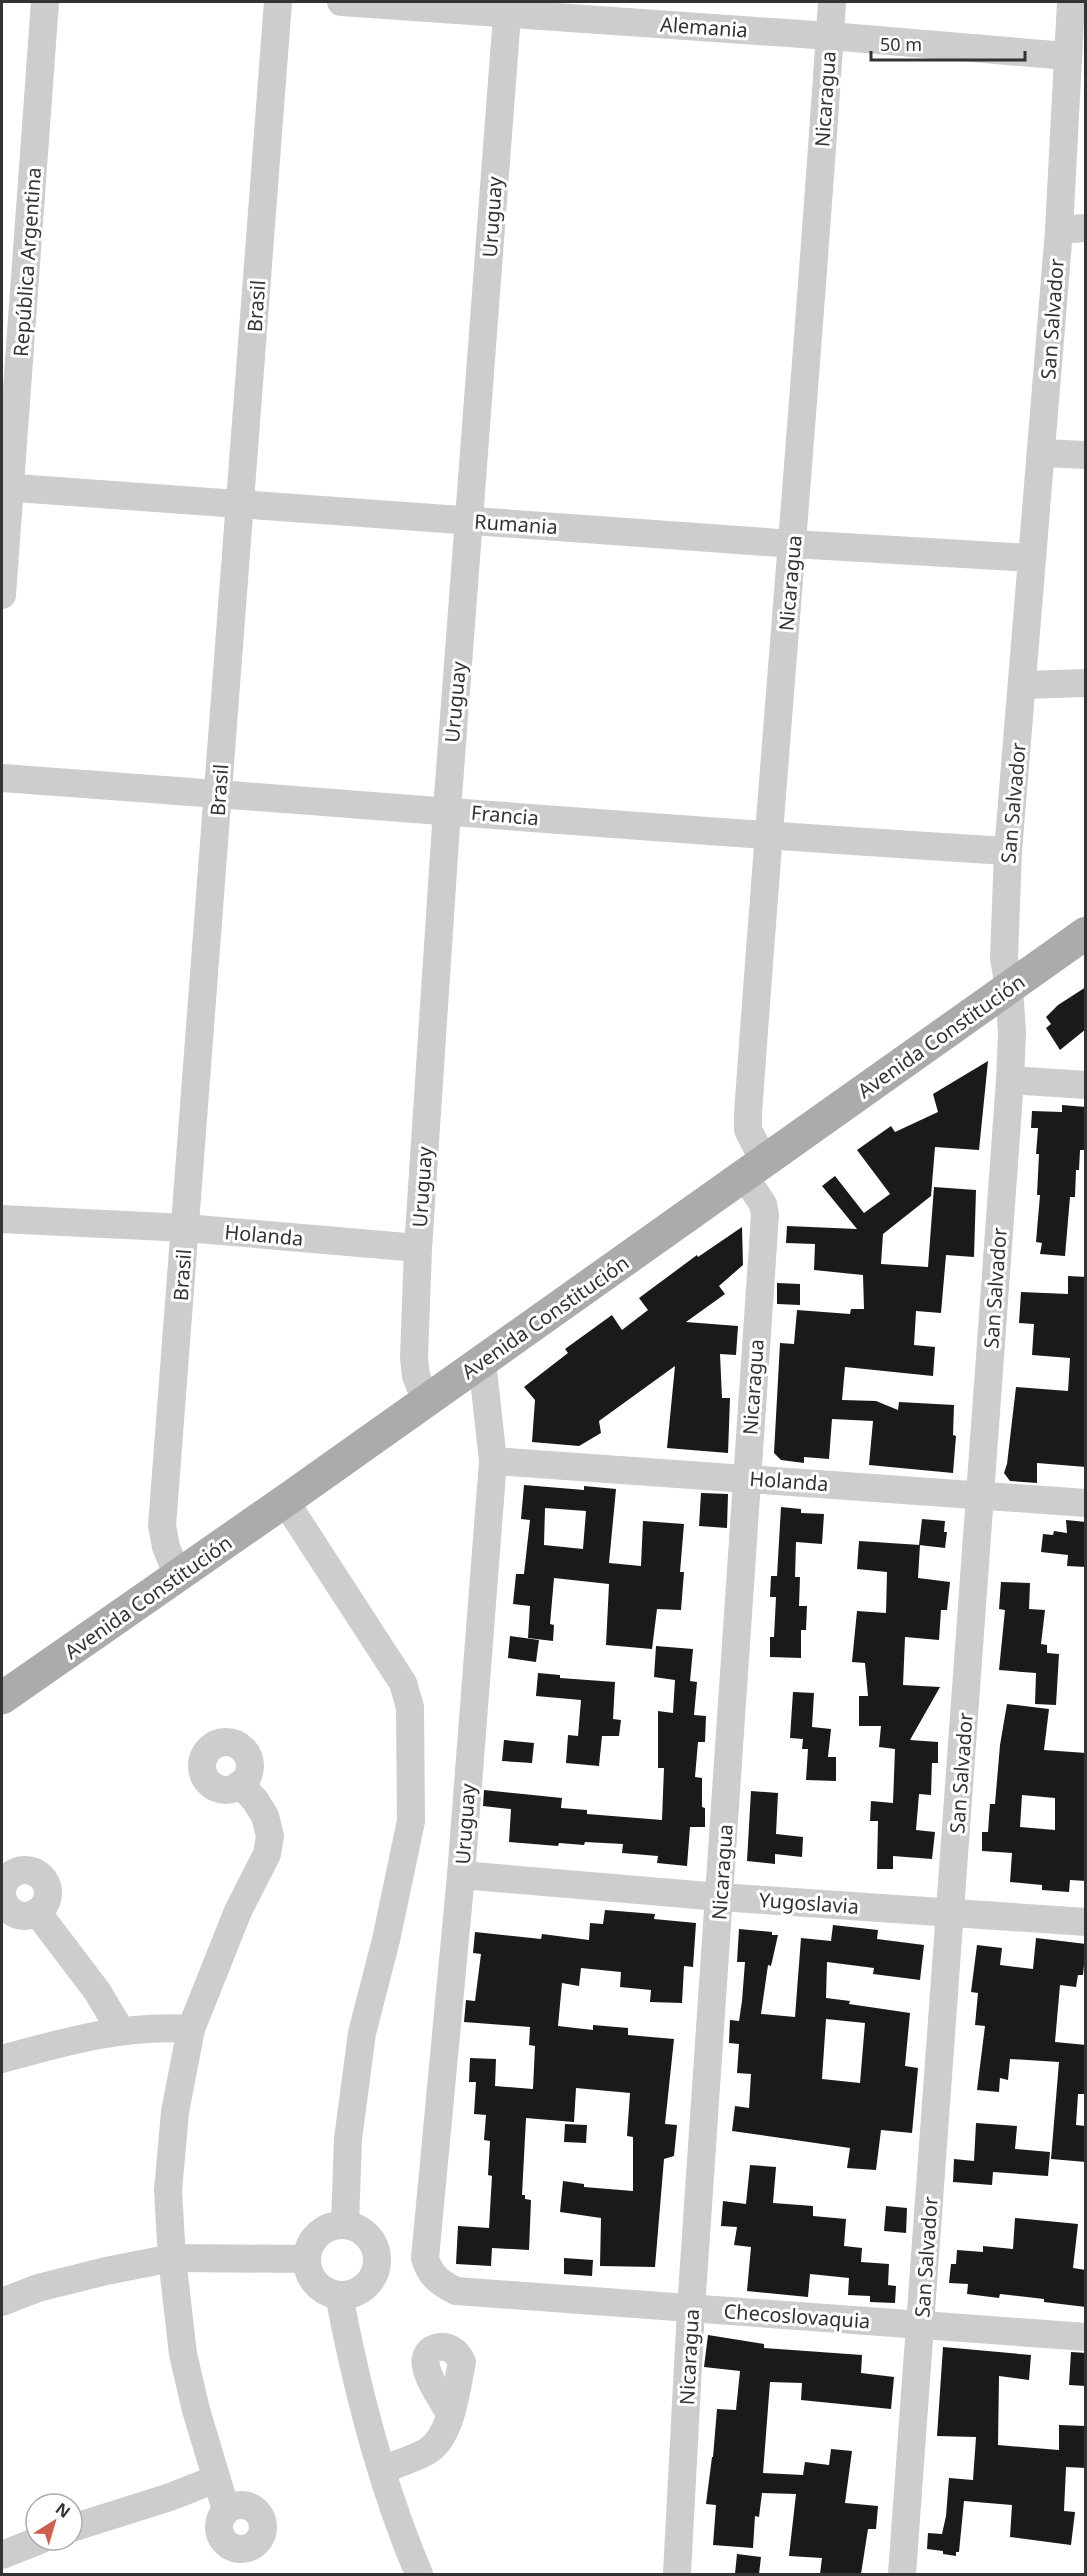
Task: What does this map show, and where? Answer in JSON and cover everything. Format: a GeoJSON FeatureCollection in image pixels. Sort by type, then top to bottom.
{"type":"FeatureCollection","features":[{"type":"Feature","properties":{"kind":"main road","name":"Avenida Constitución"},"geometry":{"type":"LineString","coordinates":[[2,1698],[285,1501],[1086,933]]}},
{"type":"Feature","properties":{"kind":"street","name":"República Argentina"},"geometry":{"type":"LineString","coordinates":[[2,595],[6,487],[45,2]]}},
{"type":"Feature","properties":{"kind":"street","name":"Brasil"},"geometry":{"type":"LineString","coordinates":[[178,1576],[166,1547],[162,1526],[242,504],[278,2]]}},
{"type":"Feature","properties":{"kind":"street","name":"Alemania"},"geometry":{"type":"LineString","coordinates":[[341,2],[508,8],[1067,56]]}},
{"type":"Feature","properties":{"kind":"street","name":"Nicaragua"},"geometry":{"type":"LineString","coordinates":[[676,2574],[691,2309],[765,1215],[754,1168],[748,1114],[768,837],[793,544],[832,2]]}},
{"type":"Feature","properties":{"kind":"street","name":"San Salvador"},"geometry":{"type":"LineString","coordinates":[[902,2574],[1010,1080],[1012,1032],[1010,987],[1004,958],[1008,851],[1042,453],[1072,229],[1067,56],[1071,2]]}},
{"type":"Feature","properties":{"kind":"street","name":"Uruguay"},"geometry":{"type":"LineString","coordinates":[[426,1401],[416,1376],[414,1358],[418,1248],[447,810],[508,8]]}},
{"type":"Feature","properties":{"kind":"street"},"geometry":{"type":"LineString","coordinates":[[1042,453],[1086,455]]}},
{"type":"Feature","properties":{"kind":"street","name":"Rumania"},"geometry":{"type":"LineString","coordinates":[[6,487],[793,544],[1032,558]]}},
{"type":"Feature","properties":{"kind":"street"},"geometry":{"type":"LineString","coordinates":[[1023,685],[1086,683]]}},
{"type":"Feature","properties":{"kind":"street","name":"Francia"},"geometry":{"type":"LineString","coordinates":[[2,778],[447,810],[768,837],[1008,851]]}},
{"type":"Feature","properties":{"kind":"street"},"geometry":{"type":"LineString","coordinates":[[1010,1080],[1086,1086]]}},
{"type":"Feature","properties":{"kind":"street","name":"Holanda"},"geometry":{"type":"LineString","coordinates":[[2,1219],[186,1228],[418,1248]]}},
{"type":"Feature","properties":{"kind":"street","name":"Uruguay"},"geometry":{"type":"LineString","coordinates":[[439,2283],[428,2268],[425,2258],[461,1875],[493,1461],[482,1361]]}},
{"type":"Feature","properties":{"kind":"street","name":"Holanda"},"geometry":{"type":"LineString","coordinates":[[493,1461],[1086,1503]]}},
{"type":"Feature","properties":{"kind":"street"},"geometry":{"type":"LineString","coordinates":[[285,1501],[403,1683],[410,1707],[411,1821],[386,1940],[360,2043],[348,2139],[345,2224]]}},
{"type":"Feature","properties":{"kind":"street"},"geometry":{"type":"LineString","coordinates":[[226,2510],[196,2410],[183,2354],[172,2258],[169,2179],[177,2101],[191,2029],[238,1911],[267,1854],[270,1836],[265,1816],[255,1800],[240,1784]]}},
{"type":"Feature","properties":{"kind":"street","name":"Yugoslavia"},"geometry":{"type":"LineString","coordinates":[[461,1875],[720,1897],[1086,1922]]}},
{"type":"Feature","properties":{"kind":"street"},"geometry":{"type":"LineString","coordinates":[[37,1912],[97,1991],[121,2031]]}},
{"type":"Feature","properties":{"kind":"street"},"geometry":{"type":"LineString","coordinates":[[2,2059],[60,2043],[121,2031],[166,2027],[191,2029]]}},
{"type":"Feature","properties":{"kind":"street"},"geometry":{"type":"LineString","coordinates":[[345,2224],[356,2227],[373,2241],[378,2263],[369,2283],[361,2290],[339,2295],[320,2288],[308,2270],[306,2259],[314,2237],[322,2230],[345,2224]]}},
{"type":"Feature","properties":{"kind":"street"},"geometry":{"type":"LineString","coordinates":[[2,2302],[38,2288],[83,2276],[172,2258],[306,2259]]}},
{"type":"Feature","properties":{"kind":"street","name":"Checoslovaquia"},"geometry":{"type":"LineString","coordinates":[[439,2283],[456,2291],[1086,2337]]}},
{"type":"Feature","properties":{"kind":"street"},"geometry":{"type":"LineString","coordinates":[[339,2295],[354,2375],[382,2470],[406,2543],[419,2574]]}},
{"type":"Feature","properties":{"kind":"street"},"geometry":{"type":"LineString","coordinates":[[382,2470],[427,2451],[439,2442],[450,2414]]}},
{"type":"Feature","properties":{"kind":"street"},"geometry":{"type":"LineString","coordinates":[[84,2524],[170,2497],[216,2479]]}},
{"type":"Feature","properties":{"kind":"street"},"geometry":{"type":"LineString","coordinates":[[2,2554],[24,2546]]}},
{"type":"Feature","properties":{"kind":"building"},"geometry":{"type":"Polygon","coordinates":[[[1086,987],[1086,1029],[1060,1050],[1046,1028],[1051,1024],[1046,1017],[1058,1005],[1086,987]]]}},
{"type":"Feature","properties":{"kind":"building"},"geometry":{"type":"Polygon","coordinates":[[[988,1061],[979,1150],[935,1147],[931,1196],[883,1234],[881,1264],[928,1267],[934,1187],[976,1190],[974,1257],[946,1255],[941,1313],[916,1311],[914,1345],[935,1347],[933,1376],[845,1367],[842,1400],[876,1401],[898,1410],[899,1402],[954,1405],[953,1435],[956,1436],[953,1473],[869,1465],[873,1421],[832,1419],[829,1459],[804,1457],[804,1463],[781,1460],[774,1453],[780,1343],[794,1344],[797,1310],[850,1314],[851,1309],[864,1309],[863,1275],[814,1270],[815,1244],[786,1243],[787,1226],[857,1229],[822,1186],[835,1176],[864,1213],[890,1194],[857,1150],[891,1126],[895,1132],[938,1112],[933,1094],[988,1061]]]}},
{"type":"Feature","properties":{"kind":"building"},"geometry":{"type":"Polygon","coordinates":[[[1062,1105],[1086,1107],[1086,1150],[1080,1150],[1079,1170],[1076,1170],[1075,1197],[1070,1197],[1065,1256],[1040,1254],[1042,1243],[1036,1242],[1040,1195],[1037,1195],[1038,1128],[1031,1128],[1032,1111],[1062,1112],[1062,1105]]]}},
{"type":"Feature","properties":{"kind":"building"},"geometry":{"type":"Polygon","coordinates":[[[742,1227],[743,1265],[719,1286],[725,1294],[686,1322],[738,1326],[736,1355],[720,1354],[722,1398],[730,1398],[728,1453],[667,1448],[675,1366],[599,1421],[601,1433],[579,1446],[532,1442],[535,1400],[524,1387],[568,1353],[565,1349],[612,1315],[622,1330],[648,1310],[639,1298],[697,1255],[698,1257],[742,1227]]]}},
{"type":"Feature","properties":{"kind":"building"},"geometry":{"type":"Polygon","coordinates":[[[1068,1276],[1086,1277],[1086,1467],[1037,1463],[1037,1483],[1010,1481],[1004,1473],[1016,1387],[1068,1391],[1070,1358],[1032,1355],[1034,1324],[1019,1323],[1021,1292],[1068,1294],[1068,1276]]]}},
{"type":"Feature","properties":{"kind":"building"},"geometry":{"type":"Polygon","coordinates":[[[777,1283],[800,1284],[800,1305],[777,1304],[777,1283]]]}},
{"type":"Feature","properties":{"kind":"building"},"geometry":{"type":"Polygon","coordinates":[[[524,1485],[584,1490],[584,1486],[616,1489],[609,1563],[641,1566],[643,1521],[684,1524],[680,1572],[684,1572],[681,1610],[657,1609],[652,1649],[606,1645],[609,1584],[554,1578],[550,1624],[554,1625],[553,1641],[528,1638],[530,1606],[513,1604],[516,1574],[524,1574],[530,1520],[521,1519],[524,1485]],[[545,1508],[544,1545],[583,1549],[586,1511],[545,1508]]]}},
{"type":"Feature","properties":{"kind":"building"},"geometry":{"type":"Polygon","coordinates":[[[701,1493],[728,1494],[727,1528],[699,1526],[701,1493]]]}},
{"type":"Feature","properties":{"kind":"building"},"geometry":{"type":"Polygon","coordinates":[[[781,1507],[801,1509],[801,1513],[824,1514],[822,1544],[796,1542],[795,1577],[800,1577],[799,1606],[807,1606],[806,1630],[801,1630],[801,1658],[770,1657],[770,1637],[774,1637],[776,1597],[770,1597],[771,1576],[777,1576],[781,1507]]]}},
{"type":"Feature","properties":{"kind":"building"},"geometry":{"type":"Polygon","coordinates":[[[922,1519],[945,1521],[944,1532],[947,1532],[945,1548],[919,1545],[922,1519]]]}},
{"type":"Feature","properties":{"kind":"building"},"geometry":{"type":"Polygon","coordinates":[[[1066,1520],[1086,1522],[1086,1567],[1067,1566],[1068,1555],[1041,1552],[1043,1534],[1053,1535],[1054,1531],[1067,1533],[1066,1520]]]}},
{"type":"Feature","properties":{"kind":"building"},"geometry":{"type":"Polygon","coordinates":[[[859,1541],[920,1545],[918,1578],[950,1582],[947,1610],[941,1610],[939,1640],[905,1637],[903,1685],[940,1687],[910,1740],[938,1742],[938,1763],[932,1763],[931,1795],[919,1794],[916,1830],[935,1832],[932,1859],[893,1856],[893,1869],[877,1869],[878,1821],[870,1821],[871,1801],[893,1803],[895,1749],[879,1747],[881,1726],[859,1726],[859,1696],[868,1696],[865,1663],[852,1662],[857,1611],[886,1613],[887,1572],[857,1569],[859,1541]]]}},
{"type":"Feature","properties":{"kind":"building"},"geometry":{"type":"Polygon","coordinates":[[[1001,1582],[1030,1583],[1029,1609],[1045,1610],[1041,1644],[1047,1645],[1047,1653],[1059,1654],[1056,1705],[1035,1704],[1036,1673],[999,1670],[1005,1610],[999,1609],[1001,1582]]]}},
{"type":"Feature","properties":{"kind":"building"},"geometry":{"type":"Polygon","coordinates":[[[510,1636],[539,1640],[536,1662],[508,1658],[510,1636]]]}},
{"type":"Feature","properties":{"kind":"building"},"geometry":{"type":"Polygon","coordinates":[[[656,1646],[693,1649],[690,1681],[697,1682],[694,1715],[706,1716],[705,1742],[698,1742],[695,1777],[702,1778],[705,1827],[690,1827],[687,1866],[657,1863],[658,1856],[622,1853],[623,1844],[585,1842],[584,1845],[559,1843],[558,1846],[509,1842],[511,1809],[483,1806],[484,1790],[562,1798],[561,1808],[587,1810],[587,1814],[662,1820],[664,1768],[658,1768],[658,1711],[673,1713],[675,1680],[654,1677],[656,1646]]]}},
{"type":"Feature","properties":{"kind":"building"},"geometry":{"type":"Polygon","coordinates":[[[538,1673],[560,1675],[560,1678],[615,1682],[613,1719],[621,1720],[619,1736],[602,1736],[599,1766],[566,1763],[568,1735],[578,1736],[581,1700],[536,1696],[538,1673]]]}},
{"type":"Feature","properties":{"kind":"building"},"geometry":{"type":"Polygon","coordinates":[[[793,1692],[814,1693],[812,1727],[831,1729],[828,1757],[836,1757],[836,1781],[806,1780],[808,1749],[802,1749],[803,1739],[790,1738],[793,1692]]]}},
{"type":"Feature","properties":{"kind":"building"},"geometry":{"type":"Polygon","coordinates":[[[1007,1704],[1049,1709],[1044,1750],[1086,1753],[1086,1881],[1070,1880],[1069,1892],[1042,1890],[1042,1885],[1010,1882],[1012,1853],[982,1851],[982,1832],[988,1832],[990,1804],[995,1804],[1000,1745],[1007,1704]],[[1022,1795],[1020,1827],[1055,1830],[1055,1798],[1022,1795]]]}},
{"type":"Feature","properties":{"kind":"building"},"geometry":{"type":"Polygon","coordinates":[[[504,1740],[534,1743],[532,1763],[502,1761],[504,1740]]]}},
{"type":"Feature","properties":{"kind":"building"},"geometry":{"type":"Polygon","coordinates":[[[751,1791],[778,1793],[776,1834],[803,1837],[802,1857],[775,1854],[775,1864],[747,1861],[751,1791]]]}},
{"type":"Feature","properties":{"kind":"building"},"geometry":{"type":"Polygon","coordinates":[[[605,1910],[655,1914],[654,1919],[696,1923],[693,1967],[684,1966],[682,2003],[650,2002],[651,1990],[620,1987],[621,1972],[581,1968],[579,1986],[562,1983],[558,2026],[593,2030],[593,2025],[628,2028],[628,2035],[674,2039],[665,2124],[677,2125],[674,2156],[664,2159],[655,2267],[600,2266],[601,2218],[560,2212],[563,2181],[584,2184],[584,2187],[633,2191],[633,2137],[627,2136],[630,2093],[576,2088],[574,2122],[526,2118],[522,2195],[525,2195],[525,2199],[531,2200],[529,2250],[492,2248],[491,2266],[456,2264],[458,2226],[489,2228],[492,2176],[488,2175],[490,2141],[484,2140],[486,2115],[474,2114],[476,2082],[469,2082],[470,2058],[496,2059],[495,2086],[533,2089],[535,2046],[529,2045],[530,2027],[464,2022],[466,2000],[475,2001],[481,1954],[473,1953],[475,1932],[541,1939],[542,1934],[589,1940],[590,1923],[603,1924],[605,1910]]]}},
{"type":"Feature","properties":{"kind":"building"},"geometry":{"type":"Polygon","coordinates":[[[833,1925],[878,1930],[877,1939],[924,1945],[920,1980],[873,1974],[874,1968],[827,1962],[826,1998],[850,2001],[849,2004],[910,2013],[905,2066],[918,2068],[912,2133],[881,2130],[876,2170],[847,2168],[850,2148],[732,2131],[735,2106],[749,2108],[751,2074],[737,2073],[739,2044],[729,2043],[730,2020],[739,2021],[742,2001],[745,1962],[737,1962],[739,1929],[772,1932],[772,1935],[778,1935],[771,1966],[768,1965],[761,2014],[795,2017],[801,1938],[831,1941],[833,1925]],[[826,2019],[822,2079],[860,2083],[865,2023],[826,2019]]]}},
{"type":"Feature","properties":{"kind":"building"},"geometry":{"type":"Polygon","coordinates":[[[1036,1938],[1086,1944],[1083,1975],[1078,1975],[1076,1987],[1060,1985],[1055,2042],[1086,2045],[1086,2094],[1078,2094],[1076,2125],[1086,2126],[1086,2162],[1051,2159],[1059,2062],[1010,2059],[1008,2080],[1000,2078],[999,2092],[977,2090],[985,2026],[975,2025],[978,1993],[971,1992],[977,1945],[1002,1948],[1000,1965],[1033,1969],[1036,1938]]]}},
{"type":"Feature","properties":{"kind":"building"},"geometry":{"type":"Polygon","coordinates":[[[976,2123],[1017,2126],[1015,2149],[1050,2152],[1048,2176],[993,2172],[992,2185],[953,2182],[954,2159],[974,2161],[976,2123]]]}},
{"type":"Feature","properties":{"kind":"building"},"geometry":{"type":"Polygon","coordinates":[[[565,2124],[587,2125],[586,2143],[564,2142],[565,2124]]]}},
{"type":"Feature","properties":{"kind":"building"},"geometry":{"type":"Polygon","coordinates":[[[750,2165],[776,2167],[773,2203],[813,2206],[813,2216],[846,2219],[844,2246],[862,2248],[861,2262],[889,2264],[888,2285],[896,2286],[895,2303],[870,2302],[870,2296],[848,2295],[849,2278],[810,2274],[808,2297],[747,2291],[751,2247],[734,2245],[737,2227],[721,2226],[723,2201],[746,2204],[750,2165]]]}},
{"type":"Feature","properties":{"kind":"building"},"geometry":{"type":"Polygon","coordinates":[[[886,2206],[907,2208],[906,2233],[884,2231],[886,2206]]]}},
{"type":"Feature","properties":{"kind":"building"},"geometry":{"type":"Polygon","coordinates":[[[1015,2218],[1078,2224],[1073,2268],[1086,2270],[1086,2307],[1000,2294],[999,2298],[967,2294],[968,2284],[949,2283],[951,2264],[956,2264],[957,2250],[983,2252],[983,2246],[1013,2249],[1015,2218]]]}},
{"type":"Feature","properties":{"kind":"building"},"geometry":{"type":"Polygon","coordinates":[[[564,2258],[593,2260],[592,2276],[564,2274],[564,2258]]]}},
{"type":"Feature","properties":{"kind":"building"},"geometry":{"type":"Polygon","coordinates":[[[708,2335],[764,2344],[764,2348],[862,2355],[861,2373],[894,2377],[891,2409],[801,2400],[802,2383],[770,2382],[763,2473],[803,2475],[805,2462],[829,2465],[831,2449],[852,2451],[845,2503],[878,2506],[876,2529],[868,2529],[861,2574],[820,2574],[822,2558],[789,2556],[796,2494],[762,2493],[759,2517],[755,2516],[753,2548],[713,2545],[716,2505],[706,2504],[717,2409],[736,2410],[740,2371],[704,2367],[708,2335]]]}},
{"type":"Feature","properties":{"kind":"building"},"geometry":{"type":"Polygon","coordinates":[[[943,2347],[1031,2355],[1029,2380],[999,2376],[998,2445],[1059,2450],[1059,2425],[1086,2426],[1086,2468],[1066,2467],[1064,2511],[1075,2512],[1071,2545],[1010,2537],[1012,2505],[964,2501],[959,2552],[956,2552],[956,2556],[943,2554],[943,2551],[927,2549],[928,2533],[942,2534],[949,2478],[973,2480],[976,2437],[937,2436],[943,2347]]]}},
{"type":"Feature","properties":{"kind":"building"},"geometry":{"type":"Polygon","coordinates":[[[1071,2352],[1086,2353],[1086,2386],[1069,2385],[1071,2352]]]}},
{"type":"Feature","properties":{"kind":"building"},"geometry":{"type":"Polygon","coordinates":[[[737,2554],[761,2557],[759,2574],[735,2574],[737,2554]]]}}]}
